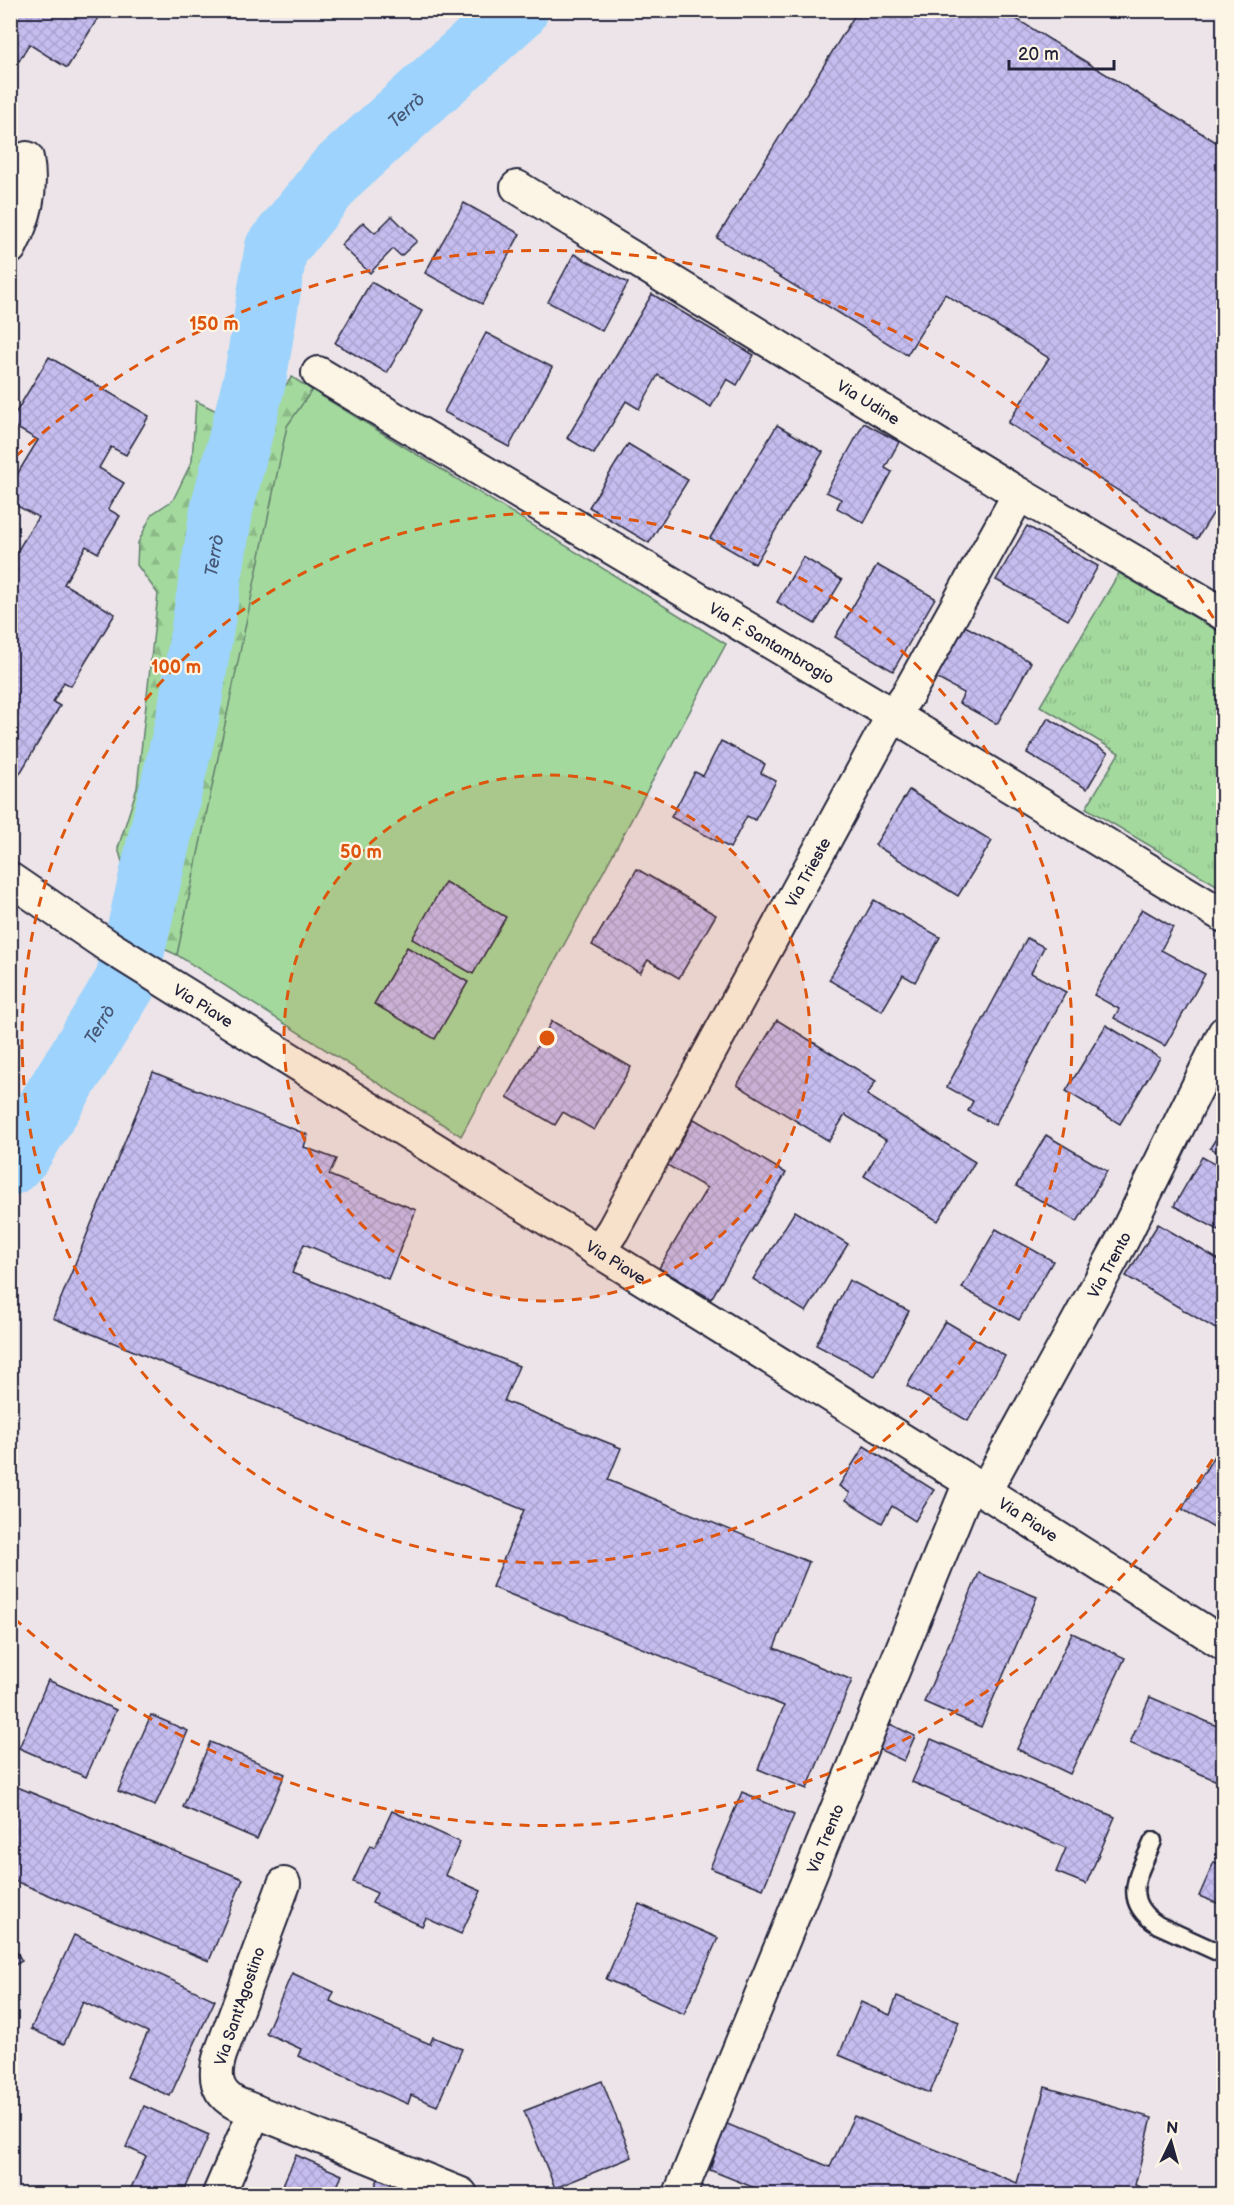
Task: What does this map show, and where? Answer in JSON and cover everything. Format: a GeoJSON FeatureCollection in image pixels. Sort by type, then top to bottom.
{"type":"FeatureCollection","features":[{"type":"Feature","properties":{"kind":"street"},"geometry":{"type":"LineString","coordinates":[[10,248],[23,220],[28,198],[27,158]]}},
{"type":"Feature","properties":{"kind":"street","name":"Via Udine"},"geometry":{"type":"LineString","coordinates":[[517,187],[1019,494],[1224,614]]}},
{"type":"Feature","properties":{"kind":"street","name":"Via F. Santambrogio"},"geometry":{"type":"LineString","coordinates":[[318,373],[1224,915]]}},
{"type":"Feature","properties":{"kind":"street","name":"Via Trieste"},"geometry":{"type":"LineString","coordinates":[[598,1252],[613,1230],[893,715],[908,694],[1019,494]]}},
{"type":"Feature","properties":{"kind":"street","name":"Via Piave"},"geometry":{"type":"LineString","coordinates":[[10,879],[108,946],[978,1487],[1224,1644]]}},
{"type":"Feature","properties":{"kind":"street","name":"Via Trento"},"geometry":{"type":"LineString","coordinates":[[680,2194],[978,1487],[1123,1239],[1224,1033]]}},
{"type":"Feature","properties":{"kind":"street","name":"Via Sant'Agostino"},"geometry":{"type":"LineString","coordinates":[[255,2111],[228,2100],[222,2093],[217,2085],[217,2064],[284,1884]]}},
{"type":"Feature","properties":{"kind":"street"},"geometry":{"type":"LineString","coordinates":[[219,2194],[255,2111],[461,2194]]}},
{"type":"Feature","properties":{"kind":"lane"},"geometry":{"type":"LineString","coordinates":[[1153,1841],[1136,1886],[1136,1904],[1148,1919],[1158,1925],[1224,1955]]}},
{"type":"Feature","properties":{"kind":"green space"},"geometry":{"type":"Polygon","coordinates":[[[292,377],[312,390],[322,402],[244,718],[177,955],[144,940],[215,665],[215,638],[232,603],[242,552],[230,516],[242,463],[253,426],[292,377]]]}},
{"type":"Feature","properties":{"kind":"green space"},"geometry":{"type":"Polygon","coordinates":[[[312,390],[726,644],[461,1136],[177,955],[287,426],[312,390]]]}},
{"type":"Feature","properties":{"kind":"green space"},"geometry":{"type":"Polygon","coordinates":[[[196,401],[231,418],[213,502],[188,677],[134,903],[118,848],[137,788],[158,594],[137,565],[138,543],[152,514],[173,500],[192,461],[196,401]]]}},
{"type":"Feature","properties":{"kind":"green space"},"geometry":{"type":"Polygon","coordinates":[[[1119,573],[1223,634],[1223,889],[1086,808],[1119,753],[1040,706],[1119,573]]]}},
{"type":"Feature","properties":{"kind":"building"},"geometry":{"type":"Polygon","coordinates":[[[10,10],[103,10],[67,68],[29,44],[19,61],[10,56],[10,10]]]}},
{"type":"Feature","properties":{"kind":"building"},"geometry":{"type":"Polygon","coordinates":[[[858,10],[1002,10],[1224,147],[1224,496],[1197,539],[1008,423],[1049,358],[945,294],[907,355],[717,238],[858,10]]]}},
{"type":"Feature","properties":{"kind":"building"},"geometry":{"type":"Polygon","coordinates":[[[464,203],[520,234],[482,304],[425,273],[464,203]]]}},
{"type":"Feature","properties":{"kind":"building"},"geometry":{"type":"Polygon","coordinates":[[[392,216],[417,241],[401,256],[393,249],[370,273],[341,245],[363,222],[375,233],[392,216]]]}},
{"type":"Feature","properties":{"kind":"building"},"geometry":{"type":"Polygon","coordinates":[[[574,254],[628,283],[602,331],[548,302],[574,254]]]}},
{"type":"Feature","properties":{"kind":"building"},"geometry":{"type":"Polygon","coordinates":[[[371,282],[422,311],[387,373],[335,343],[371,282]]]}},
{"type":"Feature","properties":{"kind":"building"},"geometry":{"type":"Polygon","coordinates":[[[652,294],[754,355],[737,385],[727,379],[711,407],[658,375],[639,409],[626,401],[594,454],[567,438],[652,294]]]}},
{"type":"Feature","properties":{"kind":"building"},"geometry":{"type":"Polygon","coordinates":[[[486,333],[552,367],[509,447],[444,412],[486,333]]]}},
{"type":"Feature","properties":{"kind":"building"},"geometry":{"type":"Polygon","coordinates":[[[49,357],[149,416],[126,455],[111,447],[99,468],[124,483],[108,509],[120,516],[98,553],[86,546],[64,584],[115,614],[71,686],[64,682],[53,702],[60,706],[19,775],[10,771],[10,553],[15,555],[38,517],[10,502],[10,486],[38,440],[10,422],[49,357]]]}},
{"type":"Feature","properties":{"kind":"building"},"geometry":{"type":"Polygon","coordinates":[[[864,423],[899,442],[885,468],[892,472],[864,523],[837,508],[841,499],[826,492],[864,423]]]}},
{"type":"Feature","properties":{"kind":"building"},"geometry":{"type":"Polygon","coordinates":[[[777,425],[823,452],[755,564],[710,538],[777,425]]]}},
{"type":"Feature","properties":{"kind":"building"},"geometry":{"type":"Polygon","coordinates":[[[628,444],[688,480],[649,543],[589,507],[628,444]]]}},
{"type":"Feature","properties":{"kind":"building"},"geometry":{"type":"Polygon","coordinates":[[[1027,526],[1098,566],[1068,620],[996,580],[1027,526]]]}},
{"type":"Feature","properties":{"kind":"building"},"geometry":{"type":"Polygon","coordinates":[[[803,557],[842,580],[815,624],[777,602],[803,557]]]}},
{"type":"Feature","properties":{"kind":"building"},"geometry":{"type":"Polygon","coordinates":[[[877,565],[935,598],[893,671],[835,637],[877,565]]]}},
{"type":"Feature","properties":{"kind":"building"},"geometry":{"type":"Polygon","coordinates":[[[965,626],[1031,662],[997,724],[959,703],[964,693],[936,678],[965,626]]]}},
{"type":"Feature","properties":{"kind":"building"},"geometry":{"type":"Polygon","coordinates":[[[1048,718],[1108,753],[1087,789],[1027,753],[1048,718]]]}},
{"type":"Feature","properties":{"kind":"building"},"geometry":{"type":"Polygon","coordinates":[[[721,741],[765,764],[761,773],[776,781],[755,820],[747,816],[730,848],[671,817],[695,772],[703,776],[721,741]]]}},
{"type":"Feature","properties":{"kind":"building"},"geometry":{"type":"Polygon","coordinates":[[[909,790],[992,841],[958,896],[875,845],[909,790]]]}},
{"type":"Feature","properties":{"kind":"building"},"geometry":{"type":"Polygon","coordinates":[[[637,869],[716,915],[679,978],[648,960],[640,973],[592,945],[637,869]]]}},
{"type":"Feature","properties":{"kind":"building"},"geometry":{"type":"Polygon","coordinates":[[[445,882],[506,917],[473,974],[412,939],[445,882]]]}},
{"type":"Feature","properties":{"kind":"building"},"geometry":{"type":"Polygon","coordinates":[[[874,900],[940,937],[915,982],[903,975],[882,1011],[829,980],[874,900]]]}},
{"type":"Feature","properties":{"kind":"building"},"geometry":{"type":"Polygon","coordinates":[[[1142,909],[1173,927],[1161,950],[1205,974],[1165,1046],[1114,1018],[1119,1009],[1094,995],[1142,909]]]}},
{"type":"Feature","properties":{"kind":"building"},"geometry":{"type":"Polygon","coordinates":[[[1027,938],[1044,947],[1031,973],[1066,992],[995,1125],[968,1111],[973,1101],[947,1087],[1027,938]]]}},
{"type":"Feature","properties":{"kind":"building"},"geometry":{"type":"Polygon","coordinates":[[[407,947],[468,982],[435,1039],[374,1004],[407,947]]]}},
{"type":"Feature","properties":{"kind":"building"},"geometry":{"type":"Polygon","coordinates":[[[777,1020],[876,1081],[867,1095],[975,1162],[938,1221],[864,1176],[886,1140],[845,1115],[829,1141],[737,1085],[777,1020]]]}},
{"type":"Feature","properties":{"kind":"building"},"geometry":{"type":"Polygon","coordinates":[[[552,1021],[631,1067],[594,1130],[563,1112],[555,1125],[507,1097],[552,1021]]]}},
{"type":"Feature","properties":{"kind":"building"},"geometry":{"type":"Polygon","coordinates":[[[1106,1025],[1160,1058],[1120,1124],[1066,1091],[1106,1025]]]}},
{"type":"Feature","properties":{"kind":"building"},"geometry":{"type":"Polygon","coordinates":[[[153,1072],[308,1135],[304,1147],[336,1159],[329,1175],[416,1210],[388,1279],[304,1244],[292,1273],[519,1366],[504,1401],[621,1448],[608,1480],[809,1562],[774,1648],[852,1680],[807,1789],[758,1769],[784,1706],[492,1587],[524,1510],[53,1318],[153,1072]]]}},
{"type":"Feature","properties":{"kind":"building"},"geometry":{"type":"Polygon","coordinates":[[[694,1119],[786,1173],[711,1299],[659,1268],[707,1188],[667,1165],[694,1119]]]}},
{"type":"Feature","properties":{"kind":"building"},"geometry":{"type":"Polygon","coordinates":[[[1224,1126],[1224,1156],[1210,1148],[1224,1126]]]}},
{"type":"Feature","properties":{"kind":"building"},"geometry":{"type":"Polygon","coordinates":[[[1046,1135],[1107,1171],[1077,1222],[1016,1186],[1046,1135]]]}},
{"type":"Feature","properties":{"kind":"building"},"geometry":{"type":"Polygon","coordinates":[[[1202,1157],[1224,1169],[1224,1233],[1174,1206],[1202,1157]]]}},
{"type":"Feature","properties":{"kind":"building"},"geometry":{"type":"Polygon","coordinates":[[[795,1211],[848,1244],[806,1312],[753,1279],[795,1211]]]}},
{"type":"Feature","properties":{"kind":"building"},"geometry":{"type":"Polygon","coordinates":[[[1158,1224],[1224,1263],[1224,1334],[1126,1276],[1158,1224]]]}},
{"type":"Feature","properties":{"kind":"building"},"geometry":{"type":"Polygon","coordinates":[[[996,1229],[1053,1261],[1019,1320],[962,1288],[996,1229]]]}},
{"type":"Feature","properties":{"kind":"building"},"geometry":{"type":"Polygon","coordinates":[[[849,1280],[909,1311],[875,1376],[816,1345],[849,1280]]]}},
{"type":"Feature","properties":{"kind":"building"},"geometry":{"type":"Polygon","coordinates":[[[945,1321],[1005,1356],[968,1421],[907,1386],[945,1321]]]}},
{"type":"Feature","properties":{"kind":"building"},"geometry":{"type":"Polygon","coordinates":[[[1224,1439],[1224,1534],[1182,1509],[1224,1439]]]}},
{"type":"Feature","properties":{"kind":"building"},"geometry":{"type":"Polygon","coordinates":[[[864,1446],[934,1490],[915,1521],[892,1506],[882,1523],[846,1500],[850,1493],[839,1486],[864,1446]]]}},
{"type":"Feature","properties":{"kind":"building"},"geometry":{"type":"Polygon","coordinates":[[[979,1573],[1037,1597],[981,1727],[924,1702],[979,1573]]]}},
{"type":"Feature","properties":{"kind":"building"},"geometry":{"type":"Polygon","coordinates":[[[1072,1633],[1125,1658],[1070,1774],[1017,1749],[1072,1633]]]}},
{"type":"Feature","properties":{"kind":"building"},"geometry":{"type":"Polygon","coordinates":[[[48,1680],[116,1710],[86,1777],[19,1748],[48,1680]]]}},
{"type":"Feature","properties":{"kind":"building"},"geometry":{"type":"Polygon","coordinates":[[[1150,1697],[1224,1729],[1224,1784],[1130,1743],[1150,1697]]]}},
{"type":"Feature","properties":{"kind":"building"},"geometry":{"type":"Polygon","coordinates":[[[151,1715],[188,1731],[155,1806],[118,1791],[151,1715]]]}},
{"type":"Feature","properties":{"kind":"building"},"geometry":{"type":"Polygon","coordinates":[[[890,1724],[915,1736],[904,1761],[878,1749],[890,1724]]]}},
{"type":"Feature","properties":{"kind":"building"},"geometry":{"type":"Polygon","coordinates":[[[931,1739],[1115,1817],[1086,1884],[1056,1872],[1066,1848],[912,1782],[931,1739]]]}},
{"type":"Feature","properties":{"kind":"building"},"geometry":{"type":"Polygon","coordinates":[[[210,1742],[285,1774],[257,1839],[183,1807],[210,1742]]]}},
{"type":"Feature","properties":{"kind":"building"},"geometry":{"type":"Polygon","coordinates":[[[10,1784],[243,1879],[209,1961],[10,1879],[10,1784]]]}},
{"type":"Feature","properties":{"kind":"building"},"geometry":{"type":"Polygon","coordinates":[[[742,1792],[794,1815],[763,1889],[710,1868],[742,1792]]]}},
{"type":"Feature","properties":{"kind":"building"},"geometry":{"type":"Polygon","coordinates":[[[392,1811],[460,1842],[445,1875],[481,1891],[461,1934],[426,1918],[422,1926],[372,1903],[377,1893],[353,1882],[370,1845],[375,1847],[392,1811]]]}},
{"type":"Feature","properties":{"kind":"building"},"geometry":{"type":"Polygon","coordinates":[[[1214,1862],[1224,1866],[1224,1906],[1199,1896],[1214,1862]]]}},
{"type":"Feature","properties":{"kind":"building"},"geometry":{"type":"Polygon","coordinates":[[[639,1904],[718,1938],[684,2014],[606,1979],[639,1904]]]}},
{"type":"Feature","properties":{"kind":"building"},"geometry":{"type":"Polygon","coordinates":[[[74,1935],[215,2000],[170,2096],[127,2077],[148,2032],[83,2002],[64,2044],[31,2029],[74,1935]]]}},
{"type":"Feature","properties":{"kind":"building"},"geometry":{"type":"Polygon","coordinates":[[[10,1941],[22,1961],[10,1968],[10,1941]]]}},
{"type":"Feature","properties":{"kind":"building"},"geometry":{"type":"Polygon","coordinates":[[[292,1973],[334,1992],[330,2001],[430,2044],[433,2037],[462,2049],[437,2106],[411,2095],[408,2104],[298,2056],[301,2049],[266,2033],[292,1973]]]}},
{"type":"Feature","properties":{"kind":"building"},"geometry":{"type":"Polygon","coordinates":[[[897,1996],[959,2022],[930,2093],[839,2055],[861,2002],[890,2015],[897,1996]]]}},
{"type":"Feature","properties":{"kind":"building"},"geometry":{"type":"Polygon","coordinates":[[[602,2081],[632,2157],[555,2188],[524,2111],[602,2081]]]}},
{"type":"Feature","properties":{"kind":"building"},"geometry":{"type":"Polygon","coordinates":[[[1045,2087],[1152,2118],[1135,2185],[1158,2194],[770,2194],[710,2170],[725,2123],[830,2167],[854,2116],[1017,2183],[1045,2087]]]}},
{"type":"Feature","properties":{"kind":"building"},"geometry":{"type":"Polygon","coordinates":[[[144,2106],[209,2135],[183,2194],[128,2194],[146,2156],[126,2147],[144,2106]]]}},
{"type":"Feature","properties":{"kind":"building"},"geometry":{"type":"Polygon","coordinates":[[[296,2155],[342,2175],[334,2194],[279,2194],[296,2155]]]}},
{"type":"Feature","properties":{"kind":"building"},"geometry":{"type":"Polygon","coordinates":[[[380,2174],[430,2194],[372,2194],[380,2174]]]}},
{"type":"Feature","properties":{"kind":"waterway","name":"Terrò"},"geometry":{"type":"LineString","coordinates":[[10,1164],[21,1152],[126,982],[188,716],[222,508],[255,379],[276,249],[337,173],[517,10]]}}]}
